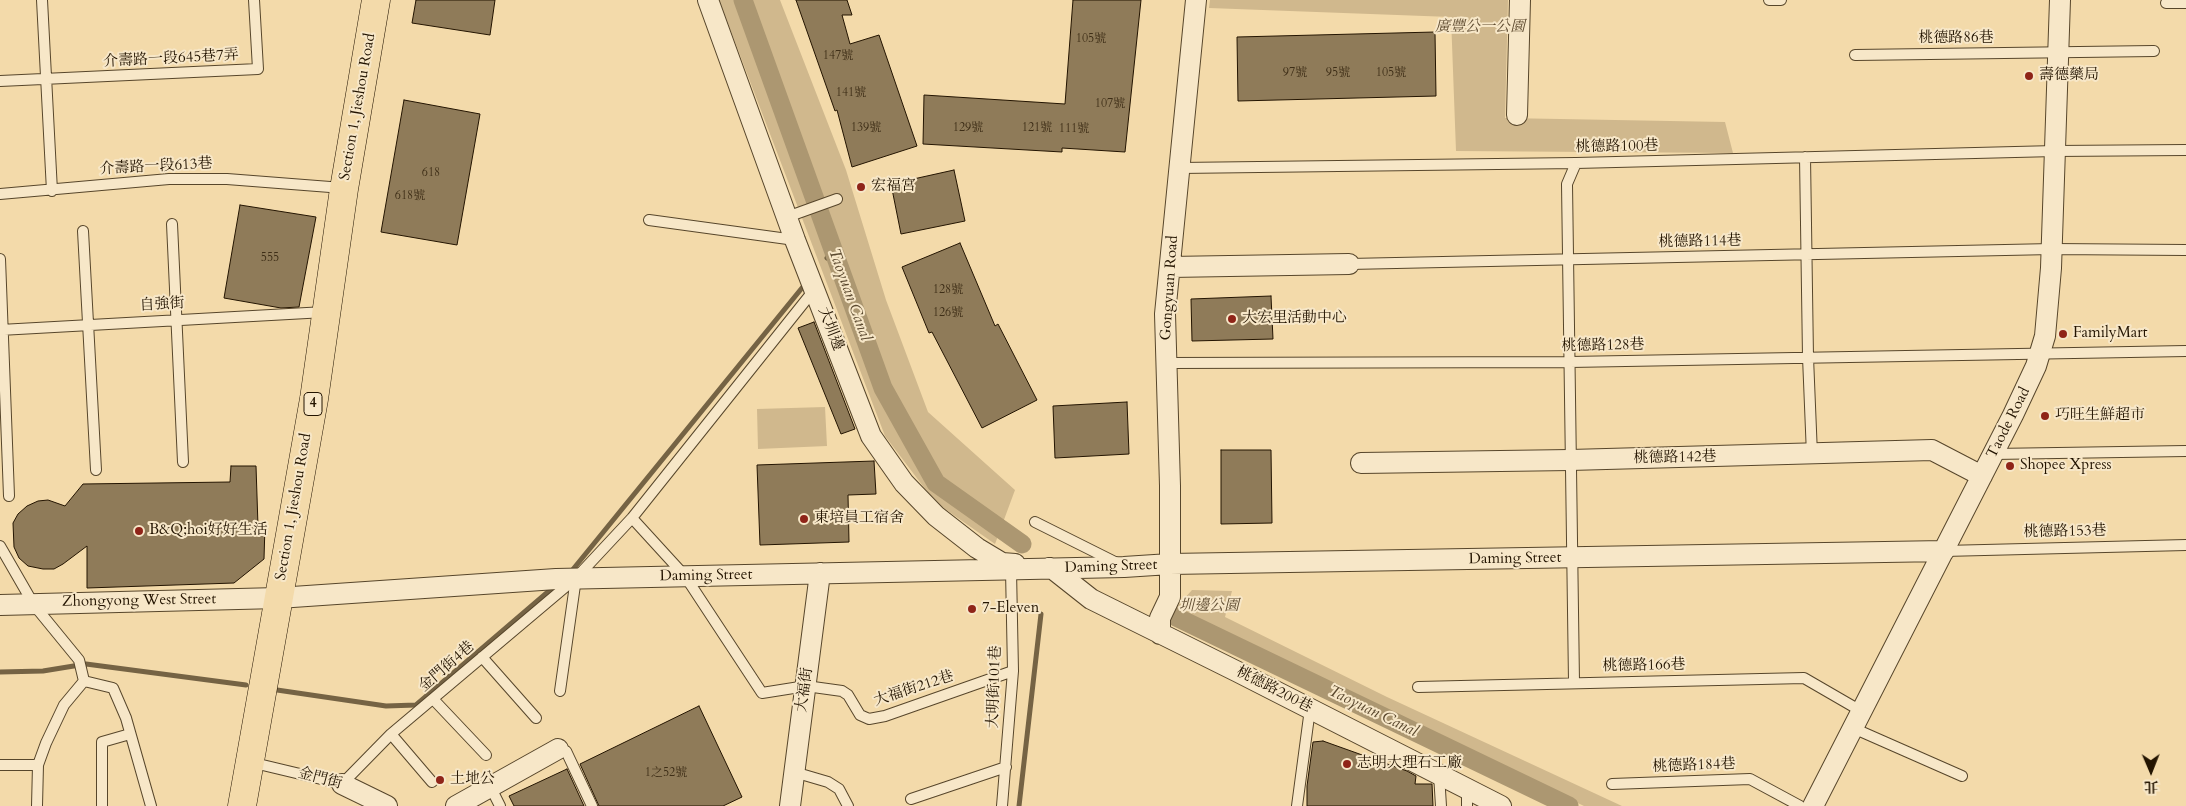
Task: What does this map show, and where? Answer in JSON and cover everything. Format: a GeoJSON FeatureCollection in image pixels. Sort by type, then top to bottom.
{"type":"FeatureCollection","features":[{"type":"Feature","properties":{"kind":"main road","name":"Section 1, Jieshou Road"},"geometry":{"type":"LineString","coordinates":[[242,806],[314,399],[344,188],[376,0]]}},
{"type":"Feature","properties":{"kind":"street","name":"大圳邊"},"geometry":{"type":"LineString","coordinates":[[708,0],[793,214],[795,240],[871,436],[904,483],[936,516],[976,548],[1002,563],[1052,568]]}},
{"type":"Feature","properties":{"kind":"street","name":"Gongyuan Road"},"geometry":{"type":"LineString","coordinates":[[1160,634],[1160,618],[1170,597],[1170,486],[1165,314],[1196,0]]}},
{"type":"Feature","properties":{"kind":"street"},"geometry":{"type":"LineString","coordinates":[[1517,115],[1520,0]]}},
{"type":"Feature","properties":{"kind":"street","name":"Taode Road"},"geometry":{"type":"LineString","coordinates":[[1813,806],[2028,385],[2045,336],[2052,249],[2060,0]]}},
{"type":"Feature","properties":{"kind":"street"},"geometry":{"type":"LineString","coordinates":[[1170,267],[1349,264]]}},
{"type":"Feature","properties":{"kind":"street","name":"桃德路142巷"},"geometry":{"type":"LineString","coordinates":[[1361,463],[1812,455],[1932,450],[1982,476]]}},
{"type":"Feature","properties":{"kind":"street","name":"Daming Street"},"geometry":{"type":"LineString","coordinates":[[278,598],[568,578],[1011,570],[1170,564],[1944,551]]}},
{"type":"Feature","properties":{"kind":"street","name":"桃德路200巷"},"geometry":{"type":"LineString","coordinates":[[1052,568],[1091,600],[1439,774],[1467,797],[1501,806]]}},
{"type":"Feature","properties":{"kind":"street","name":"大福街"},"geometry":{"type":"LineString","coordinates":[[790,806],[820,573]]}},
{"type":"Feature","properties":{"kind":"street","name":"Zhongyong West Street"},"geometry":{"type":"LineString","coordinates":[[0,605],[278,598]]}},
{"type":"Feature","properties":{"kind":"street"},"geometry":{"type":"LineString","coordinates":[[456,806],[558,749]]}},
{"type":"Feature","properties":{"kind":"street","name":"金門街"},"geometry":{"type":"LineString","coordinates":[[342,784],[387,806]]}},
{"type":"Feature","properties":{"kind":"lane"},"geometry":{"type":"LineString","coordinates":[[42,0],[52,191]]}},
{"type":"Feature","properties":{"kind":"lane","name":"介壽路一段645巷7弄"},"geometry":{"type":"LineString","coordinates":[[46,80],[258,69],[254,0]]}},
{"type":"Feature","properties":{"kind":"lane"},"geometry":{"type":"LineString","coordinates":[[1769,0],[1781,0]]}},
{"type":"Feature","properties":{"kind":"lane"},"geometry":{"type":"LineString","coordinates":[[2166,3],[2186,4]]}},
{"type":"Feature","properties":{"kind":"lane","name":"桃德路86巷"},"geometry":{"type":"LineString","coordinates":[[1855,54],[2154,51]]}},
{"type":"Feature","properties":{"kind":"lane"},"geometry":{"type":"LineString","coordinates":[[0,81],[46,80]]}},
{"type":"Feature","properties":{"kind":"lane","name":"桃德路100巷"},"geometry":{"type":"LineString","coordinates":[[1180,168],[1576,163],[2055,150],[2186,150]]}},
{"type":"Feature","properties":{"kind":"lane"},"geometry":{"type":"LineString","coordinates":[[1805,157],[1808,357],[1812,455]]}},
{"type":"Feature","properties":{"kind":"lane"},"geometry":{"type":"LineString","coordinates":[[1574,682],[1567,184],[1576,163]]}},
{"type":"Feature","properties":{"kind":"lane","name":"介壽路一段613巷"},"geometry":{"type":"LineString","coordinates":[[0,194],[52,191],[168,178],[227,179],[344,188]]}},
{"type":"Feature","properties":{"kind":"lane"},"geometry":{"type":"LineString","coordinates":[[793,214],[837,198]]}},
{"type":"Feature","properties":{"kind":"lane"},"geometry":{"type":"LineString","coordinates":[[649,220],[795,240]]}},
{"type":"Feature","properties":{"kind":"lane"},"geometry":{"type":"LineString","coordinates":[[172,224],[178,319],[183,462]]}},
{"type":"Feature","properties":{"kind":"lane"},"geometry":{"type":"LineString","coordinates":[[83,231],[96,470]]}},
{"type":"Feature","properties":{"kind":"lane","name":"桃德路114巷"},"geometry":{"type":"LineString","coordinates":[[1349,264],[2052,249],[2186,250]]}},
{"type":"Feature","properties":{"kind":"lane"},"geometry":{"type":"LineString","coordinates":[[0,258],[9,496]]}},
{"type":"Feature","properties":{"kind":"lane","name":"金門街4巷"},"geometry":{"type":"LineString","coordinates":[[342,784],[392,734],[482,657],[632,518],[814,290]]}},
{"type":"Feature","properties":{"kind":"lane","name":"自強街"},"geometry":{"type":"LineString","coordinates":[[2,330],[325,312]]}},
{"type":"Feature","properties":{"kind":"lane","name":"桃德路128巷"},"geometry":{"type":"LineString","coordinates":[[1166,363],[1570,362],[2040,352],[2186,351]]}},
{"type":"Feature","properties":{"kind":"lane"},"geometry":{"type":"LineString","coordinates":[[1993,454],[2186,451]]}},
{"type":"Feature","properties":{"kind":"lane"},"geometry":{"type":"LineString","coordinates":[[632,518],[685,576],[762,693],[806,686]]}},
{"type":"Feature","properties":{"kind":"lane"},"geometry":{"type":"LineString","coordinates":[[1035,522],[1124,567]]}},
{"type":"Feature","properties":{"kind":"lane","name":"桃德路153巷"},"geometry":{"type":"LineString","coordinates":[[1944,551],[2186,545]]}},
{"type":"Feature","properties":{"kind":"lane"},"geometry":{"type":"LineString","coordinates":[[0,546],[34,605],[79,660],[83,677],[64,705],[38,765],[37,806]]}},
{"type":"Feature","properties":{"kind":"lane","name":"大明街101巷"},"geometry":{"type":"LineString","coordinates":[[1002,806],[1013,671],[1011,570]]}},
{"type":"Feature","properties":{"kind":"lane"},"geometry":{"type":"LineString","coordinates":[[560,691],[568,578]]}},
{"type":"Feature","properties":{"kind":"lane"},"geometry":{"type":"LineString","coordinates":[[482,657],[536,718]]}},
{"type":"Feature","properties":{"kind":"lane","name":"大福街212巷"},"geometry":{"type":"LineString","coordinates":[[806,686],[842,691],[848,695],[860,715],[869,719],[885,716],[1013,671]]}},
{"type":"Feature","properties":{"kind":"lane"},"geometry":{"type":"LineString","coordinates":[[83,677],[113,688],[130,734],[150,806]]}},
{"type":"Feature","properties":{"kind":"lane","name":"桃德路166巷"},"geometry":{"type":"LineString","coordinates":[[1418,687],[1804,678],[1857,720],[1962,776]]}},
{"type":"Feature","properties":{"kind":"lane"},"geometry":{"type":"LineString","coordinates":[[433,699],[486,756]]}},
{"type":"Feature","properties":{"kind":"lane"},"geometry":{"type":"LineString","coordinates":[[1297,806],[1310,708]]}},
{"type":"Feature","properties":{"kind":"lane"},"geometry":{"type":"LineString","coordinates":[[102,806],[102,742],[130,734]]}},
{"type":"Feature","properties":{"kind":"lane"},"geometry":{"type":"LineString","coordinates":[[392,734],[432,782]]}},
{"type":"Feature","properties":{"kind":"lane"},"geometry":{"type":"LineString","coordinates":[[558,749],[566,751],[592,806]]}},
{"type":"Feature","properties":{"kind":"lane","name":"金門街"},"geometry":{"type":"LineString","coordinates":[[249,762],[342,784]]}},
{"type":"Feature","properties":{"kind":"lane"},"geometry":{"type":"LineString","coordinates":[[0,765],[38,765]]}},
{"type":"Feature","properties":{"kind":"lane"},"geometry":{"type":"LineString","coordinates":[[911,799],[1006,767]]}},
{"type":"Feature","properties":{"kind":"lane"},"geometry":{"type":"LineString","coordinates":[[794,772],[828,782],[839,789],[848,806]]}},
{"type":"Feature","properties":{"kind":"lane"},"geometry":{"type":"LineString","coordinates":[[1439,774],[1441,806]]}},
{"type":"Feature","properties":{"kind":"lane","name":"桃德路184巷"},"geometry":{"type":"LineString","coordinates":[[1612,784],[1750,779],[1800,806]]}},
{"type":"Feature","properties":{"kind":"lane"},"geometry":{"type":"LineString","coordinates":[[490,786],[500,806]]}},
{"type":"Feature","properties":{"kind":"green space"},"geometry":{"type":"Polygon","coordinates":[[[719,0],[780,0],[846,170],[886,300],[928,412],[1015,490],[995,544],[935,502],[885,436],[719,0]]]}},
{"type":"Feature","properties":{"kind":"green space","name":"廣豐公一公園"},"geometry":{"type":"Polygon","coordinates":[[[1210,0],[1508,0],[1505,118],[1725,122],[1733,153],[1456,151],[1451,17],[1209,8],[1210,0]]]}},
{"type":"Feature","properties":{"kind":"green space"},"geometry":{"type":"Polygon","coordinates":[[[825,407],[827,446],[758,449],[757,409],[825,407]]]}},
{"type":"Feature","properties":{"kind":"green space","name":"圳邊公園"},"geometry":{"type":"Polygon","coordinates":[[[1192,590],[1232,591],[1225,617],[1387,697],[1622,806],[1584,806],[1174,610],[1192,590]]]}},
{"type":"Feature","properties":{"kind":"building"},"geometry":{"type":"Polygon","coordinates":[[[416,0],[495,0],[490,35],[412,23],[416,0]]]}},
{"type":"Feature","properties":{"kind":"building"},"geometry":{"type":"Polygon","coordinates":[[[796,0],[847,0],[852,15],[842,15],[850,44],[879,35],[917,146],[852,167],[837,110],[835,111],[796,0]]]}},
{"type":"Feature","properties":{"kind":"building"},"geometry":{"type":"Polygon","coordinates":[[[1073,0],[1141,0],[1125,152],[1062,148],[1062,152],[923,144],[924,95],[1065,104],[1073,0]]]}},
{"type":"Feature","properties":{"kind":"building"},"geometry":{"type":"Polygon","coordinates":[[[1435,32],[1436,96],[1238,101],[1237,37],[1435,32]]]}},
{"type":"Feature","properties":{"kind":"building"},"geometry":{"type":"Polygon","coordinates":[[[404,100],[480,114],[457,245],[381,232],[404,100]]]}},
{"type":"Feature","properties":{"kind":"building"},"geometry":{"type":"Polygon","coordinates":[[[954,170],[965,221],[901,234],[891,184],[954,170]]]}},
{"type":"Feature","properties":{"kind":"building"},"geometry":{"type":"Polygon","coordinates":[[[240,205],[316,217],[299,307],[281,308],[224,298],[240,205]]]}},
{"type":"Feature","properties":{"kind":"building"},"geometry":{"type":"Polygon","coordinates":[[[960,243],[995,326],[998,324],[1037,400],[982,428],[932,332],[929,333],[902,267],[960,243]]]}},
{"type":"Feature","properties":{"kind":"building","name":"大宏里活動中心"},"geometry":{"type":"Polygon","coordinates":[[[1271,296],[1273,339],[1192,341],[1191,299],[1271,296]]]}},
{"type":"Feature","properties":{"kind":"building"},"geometry":{"type":"Polygon","coordinates":[[[814,322],[855,429],[841,434],[798,328],[814,322]]]}},
{"type":"Feature","properties":{"kind":"building"},"geometry":{"type":"Polygon","coordinates":[[[1127,402],[1129,454],[1055,458],[1053,406],[1127,402]]]}},
{"type":"Feature","properties":{"kind":"building"},"geometry":{"type":"Polygon","coordinates":[[[1221,450],[1271,450],[1272,523],[1221,524],[1221,450]]]}},
{"type":"Feature","properties":{"kind":"building","name":"東培員工宿舍"},"geometry":{"type":"Polygon","coordinates":[[[874,461],[876,494],[848,495],[849,542],[760,545],[757,465],[874,461]]]}},
{"type":"Feature","properties":{"kind":"building","name":"B&Q;hoi好好生活"},"geometry":{"type":"Polygon","coordinates":[[[231,466],[256,466],[258,526],[265,525],[264,559],[234,583],[87,588],[87,546],[54,569],[28,566],[19,558],[14,547],[13,523],[18,514],[27,506],[38,501],[48,500],[65,506],[83,484],[230,482],[231,466]]]}},
{"type":"Feature","properties":{"kind":"building"},"geometry":{"type":"Polygon","coordinates":[[[699,706],[742,797],[723,806],[599,806],[580,764],[699,706]]]}},
{"type":"Feature","properties":{"kind":"building","name":"志明大理石工廠"},"geometry":{"type":"Polygon","coordinates":[[[1323,741],[1407,771],[1416,776],[1415,784],[1432,784],[1433,806],[1307,806],[1307,786],[1313,742],[1323,741]]]}},
{"type":"Feature","properties":{"kind":"building"},"geometry":{"type":"Polygon","coordinates":[[[567,769],[584,806],[514,806],[509,796],[567,769]]]}},
{"type":"Feature","properties":{"kind":"waterway","name":"Taoyuan Canal"},"geometry":{"type":"LineString","coordinates":[[743,0],[883,388],[936,483],[1022,544]]}},
{"type":"Feature","properties":{"kind":"waterway"},"geometry":{"type":"LineString","coordinates":[[827,258],[833,250]]}},
{"type":"Feature","properties":{"kind":"waterway"},"geometry":{"type":"LineString","coordinates":[[570,573],[806,283]]}},
{"type":"Feature","properties":{"kind":"waterway"},"geometry":{"type":"LineString","coordinates":[[277,690],[386,706],[416,705],[556,585]]}},
{"type":"Feature","properties":{"kind":"waterway"},"geometry":{"type":"LineString","coordinates":[[1019,806],[1041,614]]}},
{"type":"Feature","properties":{"kind":"waterway","name":"Taoyuan Canal"},"geometry":{"type":"LineString","coordinates":[[1176,617],[1569,806]]}},
{"type":"Feature","properties":{"kind":"waterway"},"geometry":{"type":"LineString","coordinates":[[0,672],[43,671],[86,664],[246,685]]}},
{"type":"Feature","properties":{"kind":"place","name":"壽德藥局"},"geometry":{"type":"Point","coordinates":[2029,76]}},
{"type":"Feature","properties":{"kind":"place","name":"宏福宮"},"geometry":{"type":"Point","coordinates":[861,187]}},
{"type":"Feature","properties":{"kind":"place","name":"大宏里活動中心"},"geometry":{"type":"Point","coordinates":[1232,319]}},
{"type":"Feature","properties":{"kind":"place","name":"FamilyMart"},"geometry":{"type":"Point","coordinates":[2063,334]}},
{"type":"Feature","properties":{"kind":"place","name":"巧旺生鮮超市"},"geometry":{"type":"Point","coordinates":[2045,416]}},
{"type":"Feature","properties":{"kind":"place","name":"Shopee Xpress"},"geometry":{"type":"Point","coordinates":[2010,466]}},
{"type":"Feature","properties":{"kind":"place","name":"東培員工宿舍"},"geometry":{"type":"Point","coordinates":[804,519]}},
{"type":"Feature","properties":{"kind":"place","name":"B&Q;hoi好好生活"},"geometry":{"type":"Point","coordinates":[139,531]}},
{"type":"Feature","properties":{"kind":"place","name":"7-Eleven"},"geometry":{"type":"Point","coordinates":[972,609]}},
{"type":"Feature","properties":{"kind":"place","name":"志明大理石工廠"},"geometry":{"type":"Point","coordinates":[1347,764]}},
{"type":"Feature","properties":{"kind":"place","name":"土地公"},"geometry":{"type":"Point","coordinates":[440,780]}}]}
